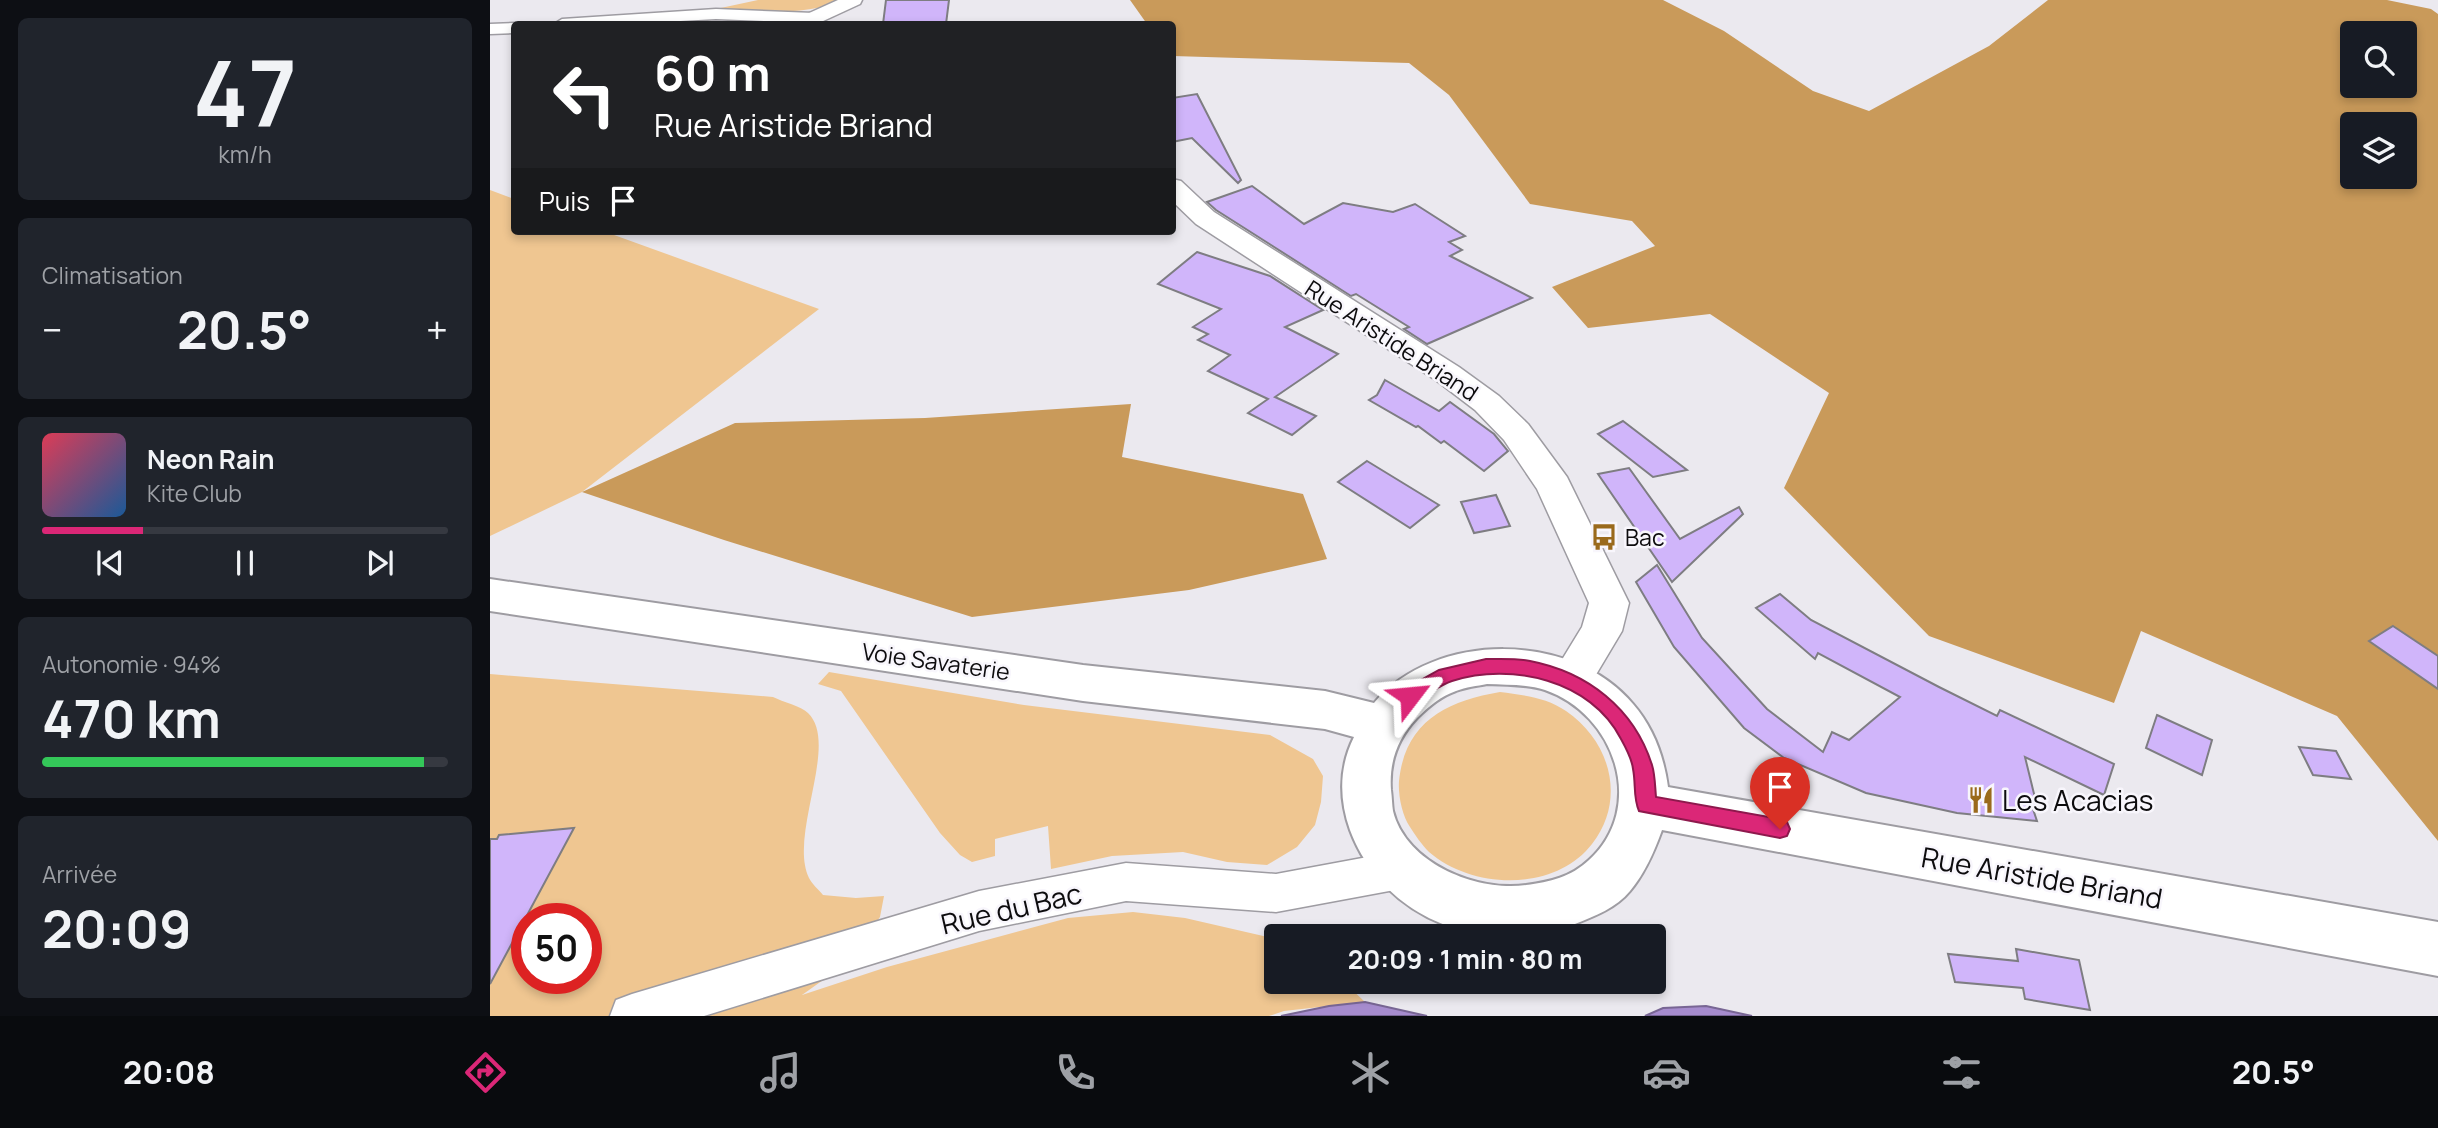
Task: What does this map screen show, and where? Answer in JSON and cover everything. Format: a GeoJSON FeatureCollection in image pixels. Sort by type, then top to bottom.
{"type":"FeatureCollection","features":[{"type":"Feature","properties":{"kind":"main road","name":"Voie Savaterie"},"geometry":{"type":"LineString","coordinates":[[490,595],[1083,683],[1325,710],[1382,725]]}},
{"type":"Feature","properties":{"kind":"main road"},"geometry":{"type":"LineString","coordinates":[[1486,666],[1529,668],[1570,681],[1602,702],[1628,731],[1643,766],[1646,804],[1635,842],[1610,875],[1574,901],[1529,913],[1481,911],[1437,896],[1400,870],[1376,835],[1364,797],[1367,759],[1382,725],[1410,696],[1456,673],[1486,666]]}},
{"type":"Feature","properties":{"kind":"main road","name":"Rue Aristide Briand"},"geometry":{"type":"LineString","coordinates":[[1646,804],[2438,949]]}},
{"type":"Feature","properties":{"kind":"street"},"geometry":{"type":"LineString","coordinates":[[704,8],[738,0]]}},
{"type":"Feature","properties":{"kind":"street"},"geometry":{"type":"LineString","coordinates":[[814,18],[853,0]]}},
{"type":"Feature","properties":{"kind":"street"},"geometry":{"type":"LineString","coordinates":[[608,21],[716,14],[832,21]]}},
{"type":"Feature","properties":{"kind":"street"},"geometry":{"type":"LineString","coordinates":[[490,29],[511,28]]}},
{"type":"Feature","properties":{"kind":"street","name":"Rue Aristide Briand"},"geometry":{"type":"LineString","coordinates":[[1176,190],[1205,218],[1448,374],[1488,403],[1516,432],[1554,485],[1609,603],[1601,631],[1570,681]]}},
{"type":"Feature","properties":{"kind":"street","name":"Rue du Bac"},"geometry":{"type":"LineString","coordinates":[[632,1016],[979,911],[1126,882],[1276,892],[1400,870]]}},
{"type":"Feature","properties":{"kind":"shaded area"},"geometry":{"type":"Polygon","coordinates":[[[758,0],[846,0],[798,11],[716,9],[758,0]]]}},
{"type":"Feature","properties":{"kind":"shaded area"},"geometry":{"type":"Polygon","coordinates":[[[1130,0],[1663,0],[1724,31],[1813,91],[1869,111],[1989,46],[2048,0],[2387,0],[2431,9],[2438,14],[2438,841],[2337,716],[2141,631],[2114,703],[1929,636],[1784,488],[1829,393],[1710,314],[1588,328],[1552,287],[1655,246],[1632,221],[1530,204],[1449,95],[1409,63],[1176,56],[1176,21],[1145,21],[1130,0]]]}},
{"type":"Feature","properties":{"kind":"shaded area"},"geometry":{"type":"Polygon","coordinates":[[[490,190],[511,198],[511,235],[614,235],[819,309],[582,492],[490,536],[490,190]]]}},
{"type":"Feature","properties":{"kind":"shaded area"},"geometry":{"type":"Polygon","coordinates":[[[1131,404],[1122,457],[1303,494],[1327,559],[1189,590],[972,617],[724,540],[582,492],[735,423],[925,418],[1131,404]]]}},
{"type":"Feature","properties":{"kind":"shaded area"},"geometry":{"type":"Polygon","coordinates":[[[829,672],[1024,705],[1270,735],[1313,759],[1323,776],[1321,802],[1315,825],[1297,847],[1267,865],[1227,862],[1183,852],[1112,856],[1051,869],[1048,826],[995,839],[995,856],[972,862],[960,855],[940,833],[841,691],[818,684],[829,672]]]}},
{"type":"Feature","properties":{"kind":"shaded area"},"geometry":{"type":"Polygon","coordinates":[[[490,674],[773,697],[808,713],[816,727],[819,746],[804,838],[804,860],[809,878],[823,895],[856,898],[884,896],[880,917],[847,963],[802,995],[887,967],[1068,918],[1133,912],[1185,918],[1264,936],[1264,994],[1357,994],[1365,1002],[1284,1011],[1269,1016],[490,1016],[490,674]]]}},
{"type":"Feature","properties":{"kind":"shaded area"},"geometry":{"type":"Polygon","coordinates":[[[1500,692],[1542,700],[1566,711],[1594,738],[1609,772],[1609,808],[1603,827],[1592,844],[1576,860],[1557,871],[1536,878],[1490,879],[1447,865],[1421,843],[1407,822],[1401,805],[1399,781],[1403,761],[1419,729],[1432,718],[1462,701],[1500,692]]]}},
{"type":"Feature","properties":{"kind":"shaded area"},"geometry":{"type":"Polygon","coordinates":[[[1365,1002],[1427,1016],[1281,1016],[1329,1006],[1365,1002]]]}},
{"type":"Feature","properties":{"kind":"shaded area"},"geometry":{"type":"Polygon","coordinates":[[[1706,1006],[1752,1016],[1645,1016],[1663,1008],[1706,1006]]]}},
{"type":"Feature","properties":{"kind":"building"},"geometry":{"type":"Polygon","coordinates":[[[886,0],[949,0],[946,21],[883,21],[886,0]]]}},
{"type":"Feature","properties":{"kind":"building"},"geometry":{"type":"Polygon","coordinates":[[[1197,94],[1241,180],[1238,183],[1192,138],[1176,141],[1176,97],[1197,94]]]}},
{"type":"Feature","properties":{"kind":"building"},"geometry":{"type":"Polygon","coordinates":[[[1252,186],[1304,224],[1343,203],[1393,212],[1415,204],[1465,236],[1449,242],[1462,250],[1450,256],[1532,298],[1427,344],[1404,329],[1409,327],[1356,294],[1351,296],[1207,202],[1252,186]]]}},
{"type":"Feature","properties":{"kind":"building"},"geometry":{"type":"Polygon","coordinates":[[[1197,252],[1270,276],[1323,310],[1285,327],[1338,354],[1275,397],[1316,416],[1292,435],[1248,413],[1268,399],[1208,371],[1230,355],[1198,340],[1208,334],[1193,327],[1221,309],[1158,284],[1197,252]]]}},
{"type":"Feature","properties":{"kind":"building"},"geometry":{"type":"Polygon","coordinates":[[[1385,380],[1439,411],[1450,402],[1494,434],[1508,451],[1484,471],[1444,441],[1441,443],[1418,426],[1369,400],[1377,395],[1385,380]]]}},
{"type":"Feature","properties":{"kind":"building"},"geometry":{"type":"Polygon","coordinates":[[[1623,421],[1687,470],[1653,477],[1598,434],[1623,421]]]}},
{"type":"Feature","properties":{"kind":"building"},"geometry":{"type":"Polygon","coordinates":[[[1367,461],[1439,505],[1410,528],[1338,482],[1367,461]]]}},
{"type":"Feature","properties":{"kind":"building"},"geometry":{"type":"Polygon","coordinates":[[[1629,468],[1680,539],[1739,507],[1743,514],[1672,582],[1598,474],[1629,468]]]}},
{"type":"Feature","properties":{"kind":"building"},"geometry":{"type":"Polygon","coordinates":[[[1496,495],[1510,526],[1474,533],[1461,502],[1496,495]]]}},
{"type":"Feature","properties":{"kind":"building"},"geometry":{"type":"Polygon","coordinates":[[[1657,565],[1702,638],[1767,709],[1823,752],[1832,732],[1849,740],[1900,697],[1818,653],[1815,659],[1756,608],[1780,594],[1811,620],[1939,687],[1997,716],[2000,710],[2114,764],[2104,795],[2025,757],[2037,806],[2032,806],[2037,821],[1957,813],[1866,793],[1784,758],[1744,728],[1674,647],[1636,582],[1657,565]]]}},
{"type":"Feature","properties":{"kind":"building"},"geometry":{"type":"Polygon","coordinates":[[[2393,626],[2438,656],[2438,689],[2369,641],[2393,626]]]}},
{"type":"Feature","properties":{"kind":"building"},"geometry":{"type":"Polygon","coordinates":[[[2157,715],[2212,740],[2202,775],[2146,748],[2157,715]]]}},
{"type":"Feature","properties":{"kind":"building"},"geometry":{"type":"Polygon","coordinates":[[[2299,747],[2336,751],[2351,779],[2313,775],[2299,747]]]}},
{"type":"Feature","properties":{"kind":"building"},"geometry":{"type":"Polygon","coordinates":[[[574,828],[534,903],[511,903],[511,945],[490,984],[490,839],[497,839],[499,835],[574,828]]]}},
{"type":"Feature","properties":{"kind":"building"},"geometry":{"type":"Polygon","coordinates":[[[2016,949],[2079,960],[2090,1010],[2025,999],[2023,988],[1955,982],[1948,954],[2018,961],[2016,949]]]}},
{"type":"Feature","properties":{"kind":"place","name":"Bac"},"geometry":{"type":"Point","coordinates":[1604,537]}},
{"type":"Feature","properties":{"kind":"place","name":"Les Acacias"},"geometry":{"type":"Point","coordinates":[1981,800]}},
{"type":"Feature","properties":{"kind":"route"},"geometry":{"type":"LineString","coordinates":[[1410,696],[1446,676],[1486,666],[1529,668],[1570,681],[1602,702],[1628,731],[1643,766],[1646,804],[1780,829]]}}]}
